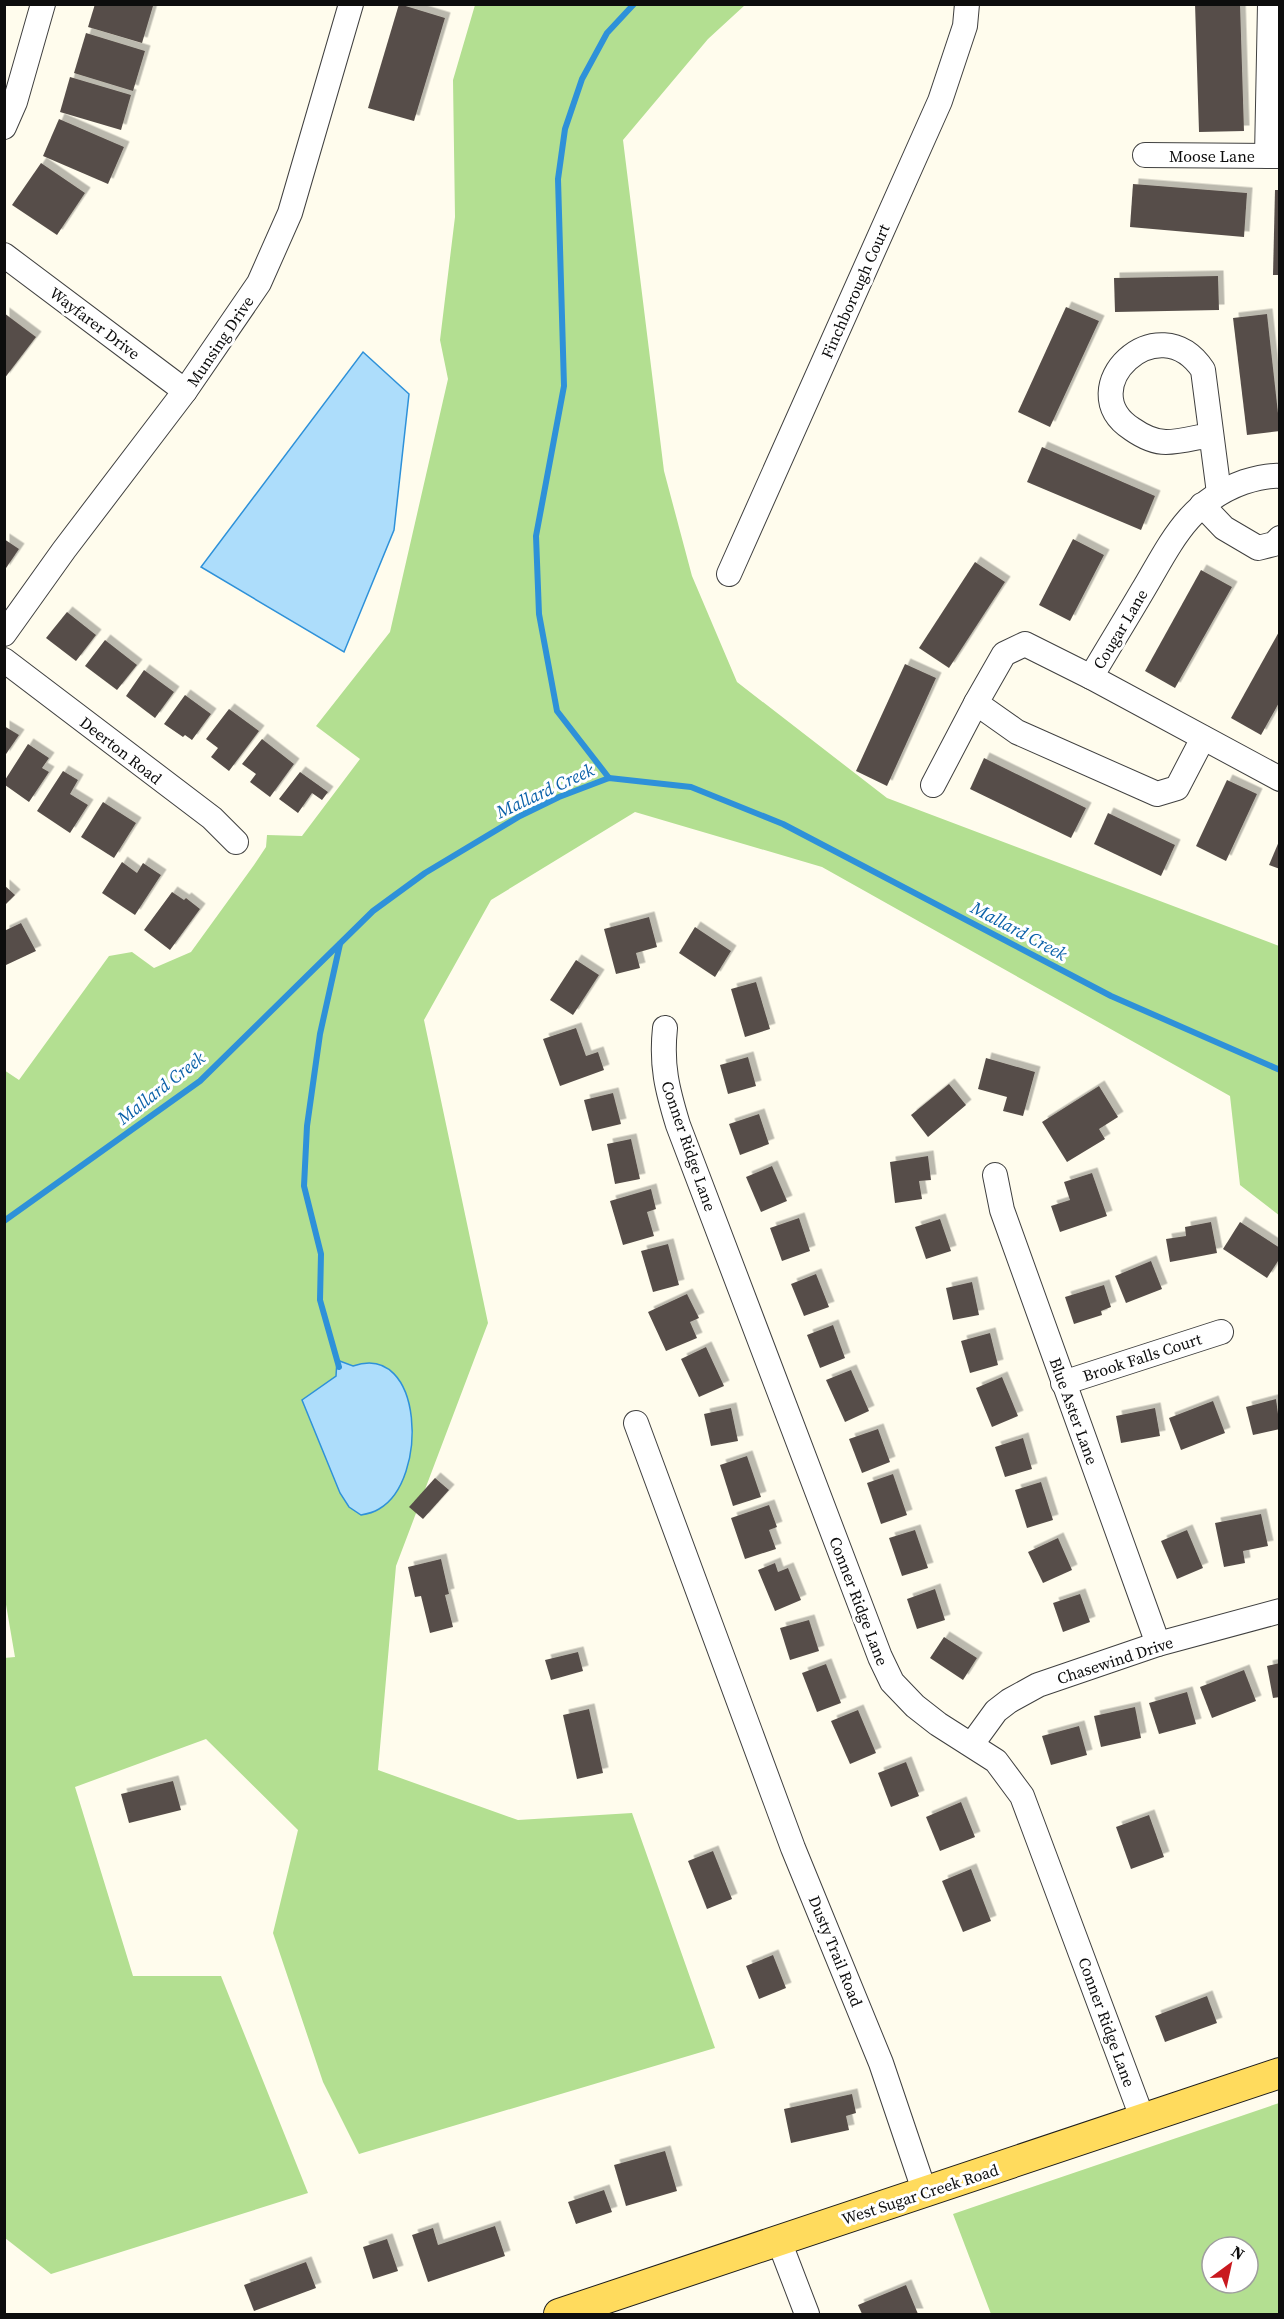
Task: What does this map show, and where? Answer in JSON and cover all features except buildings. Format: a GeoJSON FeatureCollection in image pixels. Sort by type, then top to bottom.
{"type":"FeatureCollection","features":[{"type":"Feature","properties":{"kind":"main road","name":"West Sugar Creek Road"},"geometry":{"type":"LineString","coordinates":[[559,2314],[1280,2073]]}},
{"type":"Feature","properties":{"kind":"street"},"geometry":{"type":"LineString","coordinates":[[4,127],[15,102],[43,4]]}},
{"type":"Feature","properties":{"kind":"street","name":"Munsing Drive"},"geometry":{"type":"LineString","coordinates":[[4,634],[64,550],[185,391],[259,282],[290,213],[351,4]]}},
{"type":"Feature","properties":{"kind":"street","name":"Finchborough Court"},"geometry":{"type":"LineString","coordinates":[[729,574],[940,101],[954,66],[965,26],[967,4]]}},
{"type":"Feature","properties":{"kind":"street"},"geometry":{"type":"LineString","coordinates":[[1270,4],[1273,156]]}},
{"type":"Feature","properties":{"kind":"street","name":"Moose Lane"},"geometry":{"type":"LineString","coordinates":[[1146,155],[1273,156]]}},
{"type":"Feature","properties":{"kind":"street","name":"Wayfarer Drive"},"geometry":{"type":"LineString","coordinates":[[4,255],[185,391]]}},
{"type":"Feature","properties":{"kind":"street"},"geometry":{"type":"LineString","coordinates":[[1211,435],[1164,442],[1143,436],[1126,425],[1112,410],[1109,392],[1117,372],[1131,354],[1148,346],[1167,345],[1183,349],[1194,356],[1203,370],[1211,435],[1211,499],[1224,528],[1258,548],[1274,544],[1280,538]]}},
{"type":"Feature","properties":{"kind":"street","name":"Cougar Lane"},"geometry":{"type":"LineString","coordinates":[[1280,476],[1248,481],[1211,499],[1185,521],[1167,546],[1091,677],[1280,779]]}},
{"type":"Feature","properties":{"kind":"street"},"geometry":{"type":"LineString","coordinates":[[933,785],[975,703],[1004,654],[1025,644],[1091,677]]}},
{"type":"Feature","properties":{"kind":"street","name":"Deerton Road"},"geometry":{"type":"LineString","coordinates":[[4,660],[212,818],[236,842]]}},
{"type":"Feature","properties":{"kind":"street"},"geometry":{"type":"LineString","coordinates":[[975,703],[1017,732],[1157,794],[1177,788],[1203,738]]}},
{"type":"Feature","properties":{"kind":"street","name":"Conner Ridge Lane"},"geometry":{"type":"LineString","coordinates":[[665,1028],[663,1049],[665,1081],[678,1125],[880,1657],[892,1682],[915,1706],[938,1724],[996,1761],[1022,1796],[1143,2120]]}},
{"type":"Feature","properties":{"kind":"street","name":"Blue Aster Lane"},"geometry":{"type":"LineString","coordinates":[[995,1175],[1002,1210],[1158,1644]]}},
{"type":"Feature","properties":{"kind":"street","name":"Brook Falls Court"},"geometry":{"type":"LineString","coordinates":[[1064,1383],[1221,1332]]}},
{"type":"Feature","properties":{"kind":"street","name":"Dusty Trail Road"},"geometry":{"type":"LineString","coordinates":[[636,1423],[793,1848],[881,2063],[925,2193]]}},
{"type":"Feature","properties":{"kind":"street","name":"Chasewind Drive"},"geometry":{"type":"LineString","coordinates":[[972,1744],[996,1711],[1038,1685],[1158,1644],[1280,1611]]}},
{"type":"Feature","properties":{"kind":"street"},"geometry":{"type":"LineString","coordinates":[[779,2241],[807,2314]]}},
{"type":"Feature","properties":{"kind":"green space"},"geometry":{"type":"Polygon","coordinates":[[[475,5],[745,5],[708,39],[623,140],[664,471],[692,576],[737,682],[887,798],[1279,946],[1280,1216],[1240,1185],[1230,1096],[822,867],[635,812],[491,900],[424,1020],[488,1323],[396,1566],[378,1770],[518,1820],[632,1813],[715,2048],[359,2154],[323,2082],[273,1933],[298,1830],[206,1739],[75,1787],[133,1976],[221,1976],[308,2193],[51,2274],[5,2238],[4,1658],[15,1657],[4,1593],[4,1070],[19,1080],[109,956],[132,952],[154,968],[191,952],[266,847],[267,835],[302,836],[360,759],[316,726],[390,632],[448,379],[440,340],[455,217],[453,80],[475,5]]]}},
{"type":"Feature","properties":{"kind":"green space"},"geometry":{"type":"Polygon","coordinates":[[[1279,2103],[1279,2314],[991,2314],[953,2214],[1279,2103]]]}},
{"type":"Feature","properties":{"kind":"water"},"geometry":{"type":"Polygon","coordinates":[[[363,352],[409,394],[394,530],[344,652],[201,567],[363,352]]]}},
{"type":"Feature","properties":{"kind":"water"},"geometry":{"type":"Polygon","coordinates":[[[337,1360],[353,1366],[377,1364],[394,1374],[406,1393],[411,1418],[411,1445],[406,1471],[395,1494],[379,1509],[361,1515],[349,1507],[340,1493],[302,1400],[336,1376],[337,1360]]]}},
{"type":"Feature","properties":{"kind":"waterway"},"geometry":{"type":"LineString","coordinates":[[609,778],[557,711],[539,614],[536,536],[564,386],[558,179],[565,129],[582,79],[607,33],[634,4]]}},
{"type":"Feature","properties":{"kind":"waterway","name":"Mallard Creek"},"geometry":{"type":"LineString","coordinates":[[4,1221],[200,1081],[373,911],[425,873],[520,816],[559,797],[609,778],[691,787],[783,824],[1111,996],[1280,1070]]}},
{"type":"Feature","properties":{"kind":"waterway"},"geometry":{"type":"LineString","coordinates":[[339,1367],[320,1300],[321,1254],[304,1186],[307,1126],[320,1034],[340,944]]}}]}
